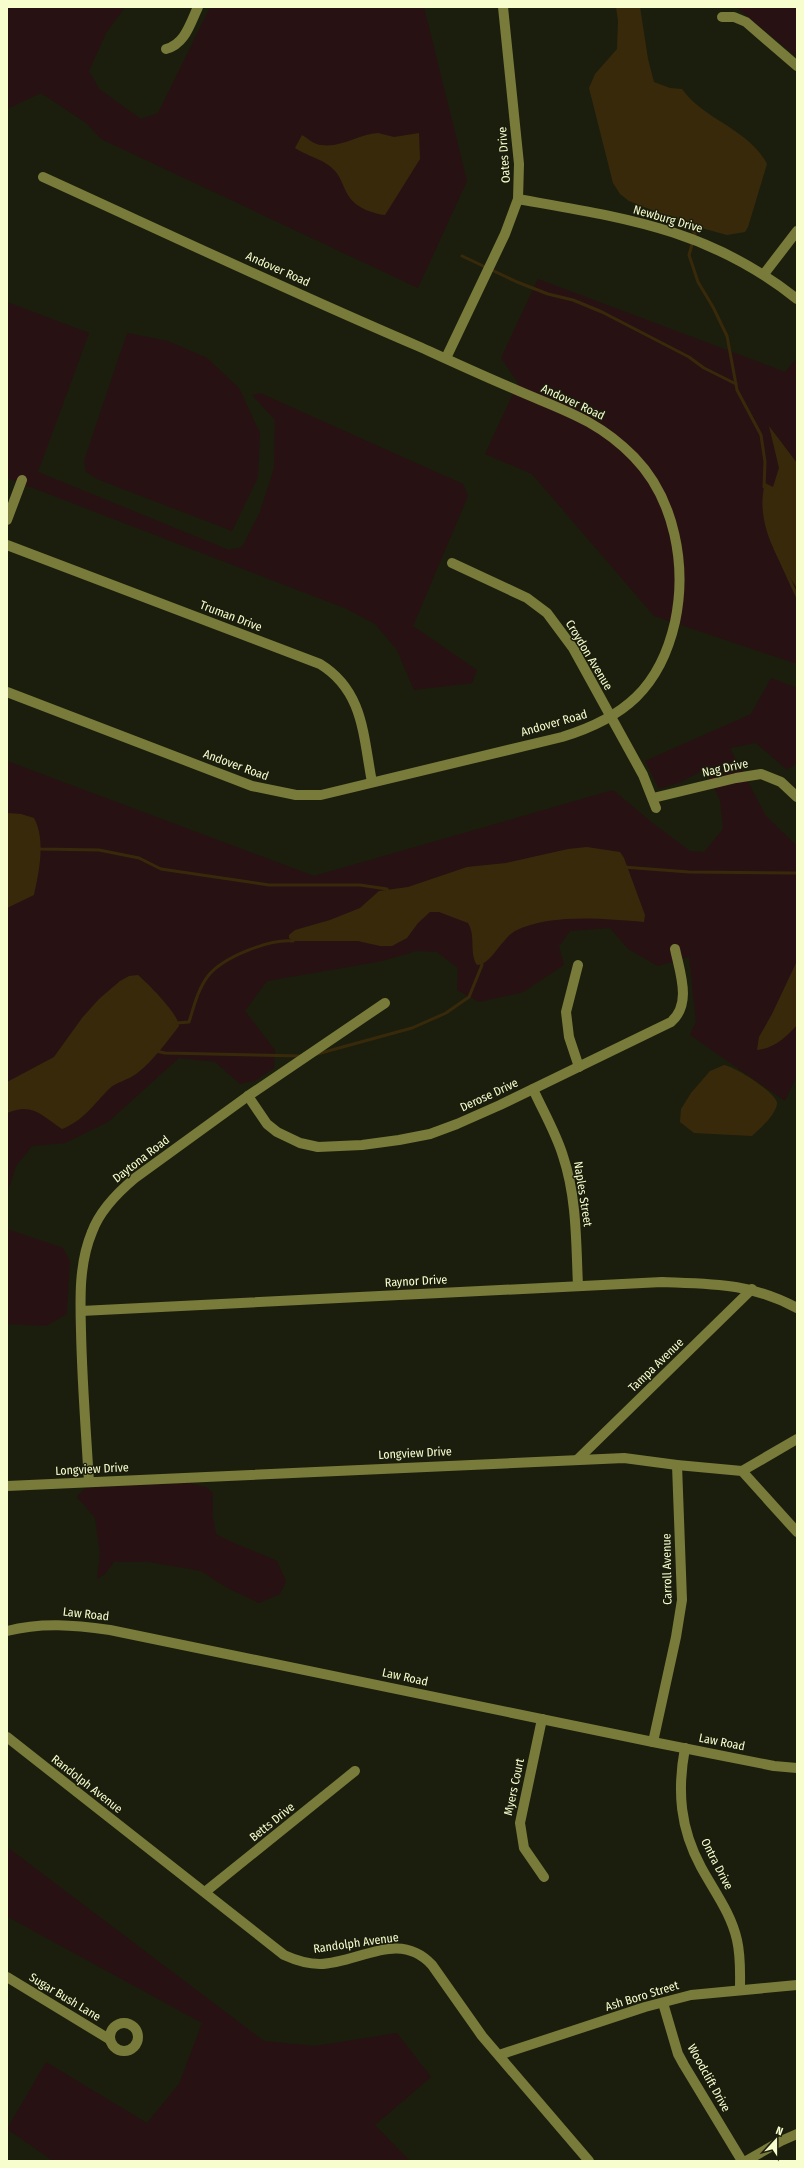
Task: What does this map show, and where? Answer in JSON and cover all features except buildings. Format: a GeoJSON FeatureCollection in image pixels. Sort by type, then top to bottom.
{"type":"FeatureCollection","features":[{"type":"Feature","properties":{"kind":"street"},"geometry":{"type":"LineString","coordinates":[[166,49],[175,47],[183,39],[198,7]]}},
{"type":"Feature","properties":{"kind":"street","name":"Oates Drive"},"geometry":{"type":"LineString","coordinates":[[446,358],[505,234],[518,199],[519,164],[503,7]]}},
{"type":"Feature","properties":{"kind":"street"},"geometry":{"type":"LineString","coordinates":[[722,17],[734,17],[746,22],[797,66]]}},
{"type":"Feature","properties":{"kind":"street","name":"Andover Road"},"geometry":{"type":"LineString","coordinates":[[7,692],[252,786],[270,791],[296,795],[321,795],[562,737],[581,731],[624,710],[652,679],[666,651],[674,625],[679,588],[679,563],[673,532],[665,508],[654,485],[636,459],[603,430],[570,412],[513,389],[42,177]]}},
{"type":"Feature","properties":{"kind":"street","name":"Newburg Drive"},"geometry":{"type":"LineString","coordinates":[[518,199],[662,228],[703,242],[764,274],[797,299]]}},
{"type":"Feature","properties":{"kind":"street"},"geometry":{"type":"LineString","coordinates":[[764,274],[797,231]]}},
{"type":"Feature","properties":{"kind":"street"},"geometry":{"type":"LineString","coordinates":[[7,520],[22,480]]}},
{"type":"Feature","properties":{"kind":"street","name":"Truman Drive"},"geometry":{"type":"LineString","coordinates":[[7,545],[320,664],[330,671],[348,689],[356,706],[372,782]]}},
{"type":"Feature","properties":{"kind":"street","name":"Croydon Avenue"},"geometry":{"type":"LineString","coordinates":[[452,563],[527,598],[547,613],[573,648],[643,775],[656,808]]}},
{"type":"Feature","properties":{"kind":"street","name":"Nag Drive"},"geometry":{"type":"LineString","coordinates":[[653,798],[736,778],[761,774],[781,782],[797,797]]}},
{"type":"Feature","properties":{"kind":"street","name":"Derose Drive"},"geometry":{"type":"LineString","coordinates":[[248,1096],[259,1115],[277,1132],[300,1143],[318,1147],[362,1145],[430,1134],[533,1089],[671,1022],[676,1018],[683,1001],[675,950]]}},
{"type":"Feature","properties":{"kind":"street"},"geometry":{"type":"LineString","coordinates":[[578,966],[566,1012],[569,1036],[579,1067]]}},
{"type":"Feature","properties":{"kind":"street","name":"Daytona Road"},"geometry":{"type":"LineString","coordinates":[[89,1482],[81,1370],[81,1287],[86,1250],[92,1232],[112,1200],[135,1178],[248,1096],[385,1003]]}},
{"type":"Feature","properties":{"kind":"street","name":"Naples Street"},"geometry":{"type":"LineString","coordinates":[[533,1089],[563,1155],[571,1188],[575,1221],[578,1286]]}},
{"type":"Feature","properties":{"kind":"street","name":"Raynor Drive"},"geometry":{"type":"LineString","coordinates":[[81,1311],[662,1282],[716,1284],[752,1289],[797,1308]]}},
{"type":"Feature","properties":{"kind":"street","name":"Tampa Avenue"},"geometry":{"type":"LineString","coordinates":[[578,1459],[752,1289]]}},
{"type":"Feature","properties":{"kind":"street"},"geometry":{"type":"LineString","coordinates":[[797,1439],[742,1471],[797,1532]]}},
{"type":"Feature","properties":{"kind":"street","name":"Longview Drive"},"geometry":{"type":"LineString","coordinates":[[7,1486],[624,1458],[742,1471]]}},
{"type":"Feature","properties":{"kind":"street","name":"Carroll Avenue"},"geometry":{"type":"LineString","coordinates":[[653,1742],[676,1637],[682,1600],[677,1465]]}},
{"type":"Feature","properties":{"kind":"street","name":"Law Road"},"geometry":{"type":"LineString","coordinates":[[7,1631],[23,1627],[61,1624],[110,1630],[653,1742],[774,1766],[797,1768]]}},
{"type":"Feature","properties":{"kind":"street","name":"Myers Court"},"geometry":{"type":"LineString","coordinates":[[542,1719],[520,1823],[524,1848],[544,1877]]}},
{"type":"Feature","properties":{"kind":"street","name":"Randolph Avenue"},"geometry":{"type":"LineString","coordinates":[[7,1737],[206,1892],[284,1955],[296,1960],[320,1964],[394,1948],[406,1949],[418,1953],[432,1965],[482,2036],[589,2161]]}},
{"type":"Feature","properties":{"kind":"street","name":"Ontra Drive"},"geometry":{"type":"LineString","coordinates":[[685,1748],[680,1792],[684,1823],[700,1865],[720,1899],[737,1938],[740,1963],[740,1989]]}},
{"type":"Feature","properties":{"kind":"street","name":"Betts Drive"},"geometry":{"type":"LineString","coordinates":[[206,1892],[355,1772]]}},
{"type":"Feature","properties":{"kind":"street","name":"Sugar Bush Lane"},"geometry":{"type":"LineString","coordinates":[[7,1977],[110,2039]]}},
{"type":"Feature","properties":{"kind":"street","name":"Ash Boro Street"},"geometry":{"type":"LineString","coordinates":[[498,2055],[691,1995],[740,1989],[797,1985]]}},
{"type":"Feature","properties":{"kind":"street","name":"Woodclift Drive"},"geometry":{"type":"LineString","coordinates":[[663,2003],[678,2054],[742,2161]]}},
{"type":"Feature","properties":{"kind":"street"},"geometry":{"type":"LineString","coordinates":[[746,2161],[781,2141],[797,2134]]}},
{"type":"Feature","properties":{"kind":"shaded area"},"geometry":{"type":"Polygon","coordinates":[[[7,7],[125,7],[106,33],[89,71],[99,89],[141,119],[158,113],[210,7],[424,7],[467,181],[418,288],[101,139],[86,123],[41,93],[7,109],[7,7]]]}},
{"type":"Feature","properties":{"kind":"shaded area"},"geometry":{"type":"Polygon","coordinates":[[[616,7],[640,7],[648,59],[654,82],[670,88],[682,89],[691,100],[702,109],[749,142],[759,152],[767,164],[748,227],[745,232],[727,235],[687,224],[629,201],[620,194],[613,183],[589,88],[595,74],[617,49],[618,21],[616,7]]]}},
{"type":"Feature","properties":{"kind":"shaded area"},"geometry":{"type":"Polygon","coordinates":[[[736,7],[797,7],[797,57],[736,7]]]}},
{"type":"Feature","properties":{"kind":"shaded area"},"geometry":{"type":"Polygon","coordinates":[[[378,133],[394,137],[419,133],[420,159],[385,215],[361,208],[353,202],[347,194],[335,170],[322,161],[295,148],[302,135],[316,144],[336,145],[378,133]]]}},
{"type":"Feature","properties":{"kind":"shaded area"},"geometry":{"type":"Polygon","coordinates":[[[538,279],[785,372],[797,358],[797,664],[654,616],[532,474],[485,454],[518,383],[501,358],[538,279]]]}},
{"type":"Feature","properties":{"kind":"shaded area"},"geometry":{"type":"Polygon","coordinates":[[[7,302],[89,333],[38,472],[229,550],[242,547],[260,512],[274,468],[275,420],[252,395],[260,393],[463,484],[468,496],[413,626],[477,670],[472,683],[414,690],[397,650],[375,624],[347,609],[7,478],[7,302]]]}},
{"type":"Feature","properties":{"kind":"shaded area"},"geometry":{"type":"Polygon","coordinates":[[[127,333],[168,341],[207,358],[239,388],[260,433],[258,477],[232,531],[97,479],[86,472],[84,461],[127,333]]]}},
{"type":"Feature","properties":{"kind":"shaded area"},"geometry":{"type":"Polygon","coordinates":[[[769,426],[797,463],[797,588],[775,552],[765,525],[763,497],[765,483],[773,487],[779,468],[769,426]]]}},
{"type":"Feature","properties":{"kind":"shaded area"},"geometry":{"type":"Polygon","coordinates":[[[771,678],[797,688],[797,763],[787,770],[756,743],[730,748],[766,816],[797,846],[797,1075],[785,1101],[690,1035],[696,1022],[689,957],[658,966],[628,949],[610,928],[570,931],[559,946],[564,965],[523,992],[479,1002],[457,990],[458,968],[437,952],[416,951],[382,961],[267,981],[245,1011],[275,1050],[274,1068],[255,1081],[240,1084],[215,1062],[179,1058],[108,1122],[65,1143],[32,1146],[16,1166],[7,1194],[7,761],[314,876],[613,790],[650,821],[690,851],[704,852],[723,829],[720,800],[705,769],[681,782],[659,789],[645,761],[751,714],[771,678]]]}},
{"type":"Feature","properties":{"kind":"shaded area"},"geometry":{"type":"Polygon","coordinates":[[[7,813],[21,814],[34,818],[38,827],[41,846],[38,876],[34,895],[7,908],[7,813]]]}},
{"type":"Feature","properties":{"kind":"shaded area"},"geometry":{"type":"Polygon","coordinates":[[[587,847],[620,852],[624,858],[645,915],[644,922],[596,919],[561,919],[529,925],[515,931],[487,961],[477,965],[473,955],[472,933],[468,923],[439,912],[430,912],[418,923],[407,938],[392,946],[380,946],[358,941],[293,941],[289,938],[289,935],[295,930],[330,920],[360,908],[379,891],[408,887],[467,867],[506,863],[568,849],[587,847]]]}},
{"type":"Feature","properties":{"kind":"shaded area"},"geometry":{"type":"Polygon","coordinates":[[[797,961],[797,1025],[784,1038],[775,1044],[757,1050],[759,1037],[772,1014],[797,961]]]}},
{"type":"Feature","properties":{"kind":"shaded area"},"geometry":{"type":"Polygon","coordinates":[[[138,975],[174,1014],[179,1026],[154,1058],[136,1074],[109,1089],[88,1112],[69,1126],[62,1129],[42,1115],[30,1110],[16,1110],[7,1113],[7,1082],[54,1057],[82,1018],[99,999],[120,981],[129,976],[138,975]]]}},
{"type":"Feature","properties":{"kind":"shaded area"},"geometry":{"type":"Polygon","coordinates":[[[724,1065],[746,1075],[776,1099],[777,1104],[773,1113],[767,1122],[752,1136],[694,1133],[680,1122],[681,1109],[691,1093],[710,1071],[724,1065]]]}},
{"type":"Feature","properties":{"kind":"shaded area"},"geometry":{"type":"Polygon","coordinates":[[[7,1229],[63,1248],[70,1261],[67,1314],[46,1326],[7,1324],[7,1229]]]}},
{"type":"Feature","properties":{"kind":"shaded area"},"geometry":{"type":"Polygon","coordinates":[[[189,1483],[206,1487],[213,1493],[213,1518],[216,1534],[277,1561],[286,1581],[280,1594],[259,1603],[227,1588],[201,1571],[149,1562],[114,1562],[105,1574],[97,1579],[100,1554],[95,1518],[77,1497],[85,1488],[189,1483]]]}},
{"type":"Feature","properties":{"kind":"shaded area"},"geometry":{"type":"Polygon","coordinates":[[[7,1847],[264,2041],[315,2046],[397,2033],[431,2077],[375,2125],[410,2161],[53,2161],[7,2129],[46,2062],[147,2123],[179,2084],[202,2023],[8,1917],[7,1847]]]}},
{"type":"Feature","properties":{"kind":"waterway"},"geometry":{"type":"LineString","coordinates":[[685,220],[695,234],[689,255],[698,282],[713,307],[727,336],[737,390],[761,435],[765,462],[764,487]]}},
{"type":"Feature","properties":{"kind":"waterway"},"geometry":{"type":"LineString","coordinates":[[462,256],[517,282],[548,294],[573,300],[602,312],[689,357],[704,368],[736,384]]}},
{"type":"Feature","properties":{"kind":"waterway"},"geometry":{"type":"LineString","coordinates":[[775,548],[797,596]]}},
{"type":"Feature","properties":{"kind":"waterway"},"geometry":{"type":"LineString","coordinates":[[38,847],[40,849],[99,850],[139,858],[161,869],[269,885],[360,885],[387,889],[387,892]]}},
{"type":"Feature","properties":{"kind":"waterway"},"geometry":{"type":"LineString","coordinates":[[623,867],[689,872],[797,873]]}},
{"type":"Feature","properties":{"kind":"waterway"},"geometry":{"type":"LineString","coordinates":[[177,1023],[189,1022],[202,986],[208,976],[224,962],[260,946],[283,941],[293,941],[294,938]]}},
{"type":"Feature","properties":{"kind":"waterway"},"geometry":{"type":"LineString","coordinates":[[317,1054],[412,1028],[446,1013],[469,997],[482,965],[480,961]]}},
{"type":"Feature","properties":{"kind":"waterway"},"geometry":{"type":"LineString","coordinates":[[156,1051],[165,1053],[302,1056]]}}]}
